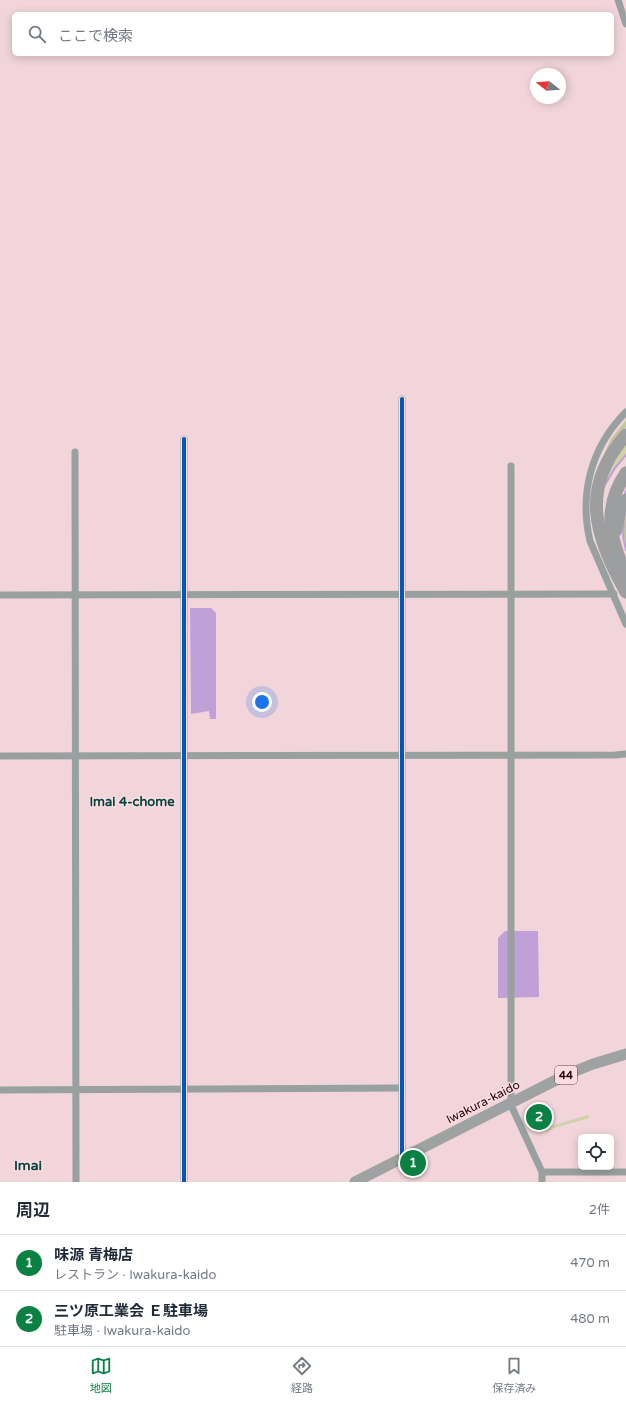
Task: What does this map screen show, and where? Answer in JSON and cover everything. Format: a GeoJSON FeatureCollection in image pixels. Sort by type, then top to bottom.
{"type":"FeatureCollection","features":[{"type":"Feature","properties":{"kind":"highway"},"geometry":{"type":"LineString","coordinates":[[622,592],[606,552],[597,522],[596,510],[598,489],[603,470],[609,458],[626,435]]}},
{"type":"Feature","properties":{"kind":"highway"},"geometry":{"type":"LineString","coordinates":[[606,552],[603,529],[605,505],[613,482],[626,463]]}},
{"type":"Feature","properties":{"kind":"highway"},"geometry":{"type":"LineString","coordinates":[[626,473],[616,489],[611,507],[610,520],[626,574]]}},
{"type":"Feature","properties":{"kind":"highway"},"geometry":{"type":"LineString","coordinates":[[615,541],[618,518],[626,500]]}},
{"type":"Feature","properties":{"kind":"main road","name":"Iwakura-kaido"},"geometry":{"type":"LineString","coordinates":[[355,1182],[572,1072],[626,1054]]}},
{"type":"Feature","properties":{"kind":"street"},"geometry":{"type":"LineString","coordinates":[[618,0],[626,22]]}},
{"type":"Feature","properties":{"kind":"street"},"geometry":{"type":"LineString","coordinates":[[402,400],[402,1158]]}},
{"type":"Feature","properties":{"kind":"street"},"geometry":{"type":"LineString","coordinates":[[626,412],[607,437],[596,458],[589,478],[585,502],[586,522],[590,541],[598,563],[622,592],[626,624]]}},
{"type":"Feature","properties":{"kind":"street"},"geometry":{"type":"LineString","coordinates":[[184,439],[184,1182]]}},
{"type":"Feature","properties":{"kind":"street"},"geometry":{"type":"LineString","coordinates":[[75,452],[76,1182]]}},
{"type":"Feature","properties":{"kind":"street"},"geometry":{"type":"LineString","coordinates":[[511,466],[510,1103],[542,1172],[542,1182]]}},
{"type":"Feature","properties":{"kind":"street"},"geometry":{"type":"LineString","coordinates":[[0,595],[511,595],[622,592]]}},
{"type":"Feature","properties":{"kind":"street"},"geometry":{"type":"LineString","coordinates":[[0,756],[626,754]]}},
{"type":"Feature","properties":{"kind":"street"},"geometry":{"type":"LineString","coordinates":[[0,1090],[402,1088]]}},
{"type":"Feature","properties":{"kind":"street"},"geometry":{"type":"LineString","coordinates":[[542,1172],[626,1172]]}},
{"type":"Feature","properties":{"kind":"green space"},"geometry":{"type":"Polygon","coordinates":[[[626,420],[626,427],[604,454],[611,439],[626,420]]]}},
{"type":"Feature","properties":{"kind":"green space"},"geometry":{"type":"Polygon","coordinates":[[[626,440],[626,456],[616,467],[605,487],[601,489],[626,440]]]}},
{"type":"Feature","properties":{"kind":"green space"},"geometry":{"type":"Polygon","coordinates":[[[626,515],[626,554],[623,529],[626,515]]]}},
{"type":"Feature","properties":{"kind":"green space"},"geometry":{"type":"Polygon","coordinates":[[[588,1115],[589,1118],[554,1128],[546,1132],[544,1128],[588,1115]]]}},
{"type":"Feature","properties":{"kind":"shaded area"},"geometry":{"type":"Polygon","coordinates":[[[190,608],[211,608],[216,613],[216,719],[210,719],[209,711],[191,714],[190,608]]]}},
{"type":"Feature","properties":{"kind":"shaded area"},"geometry":{"type":"Polygon","coordinates":[[[505,931],[538,931],[539,997],[498,998],[498,938],[505,931]]]}},
{"type":"Feature","properties":{"kind":"waterway"},"geometry":{"type":"LineString","coordinates":[[606,483],[615,468],[626,455]]}},
{"type":"Feature","properties":{"kind":"waterway"},"geometry":{"type":"LineString","coordinates":[[624,522],[623,536],[626,550]]}},
{"type":"Feature","properties":{"kind":"cycle path"},"geometry":{"type":"LineString","coordinates":[[402,399],[402,1158]]}},
{"type":"Feature","properties":{"kind":"cycle path"},"geometry":{"type":"LineString","coordinates":[[184,439],[184,1182]]}},
{"type":"Feature","properties":{"kind":"place","name":"三ツ原工業会 Ｅ駐車場"},"geometry":{"type":"Point","coordinates":[539,1117]}},
{"type":"Feature","properties":{"kind":"place","name":"味源 青梅店"},"geometry":{"type":"Point","coordinates":[413,1163]}},
{"type":"Feature","properties":{"kind":"district","name":"Imai 4-chome"},"geometry":{"type":"Point","coordinates":[132,802]}},
{"type":"Feature","properties":{"kind":"district","name":"Imai"},"geometry":{"type":"Point","coordinates":[28,1165]}}]}
